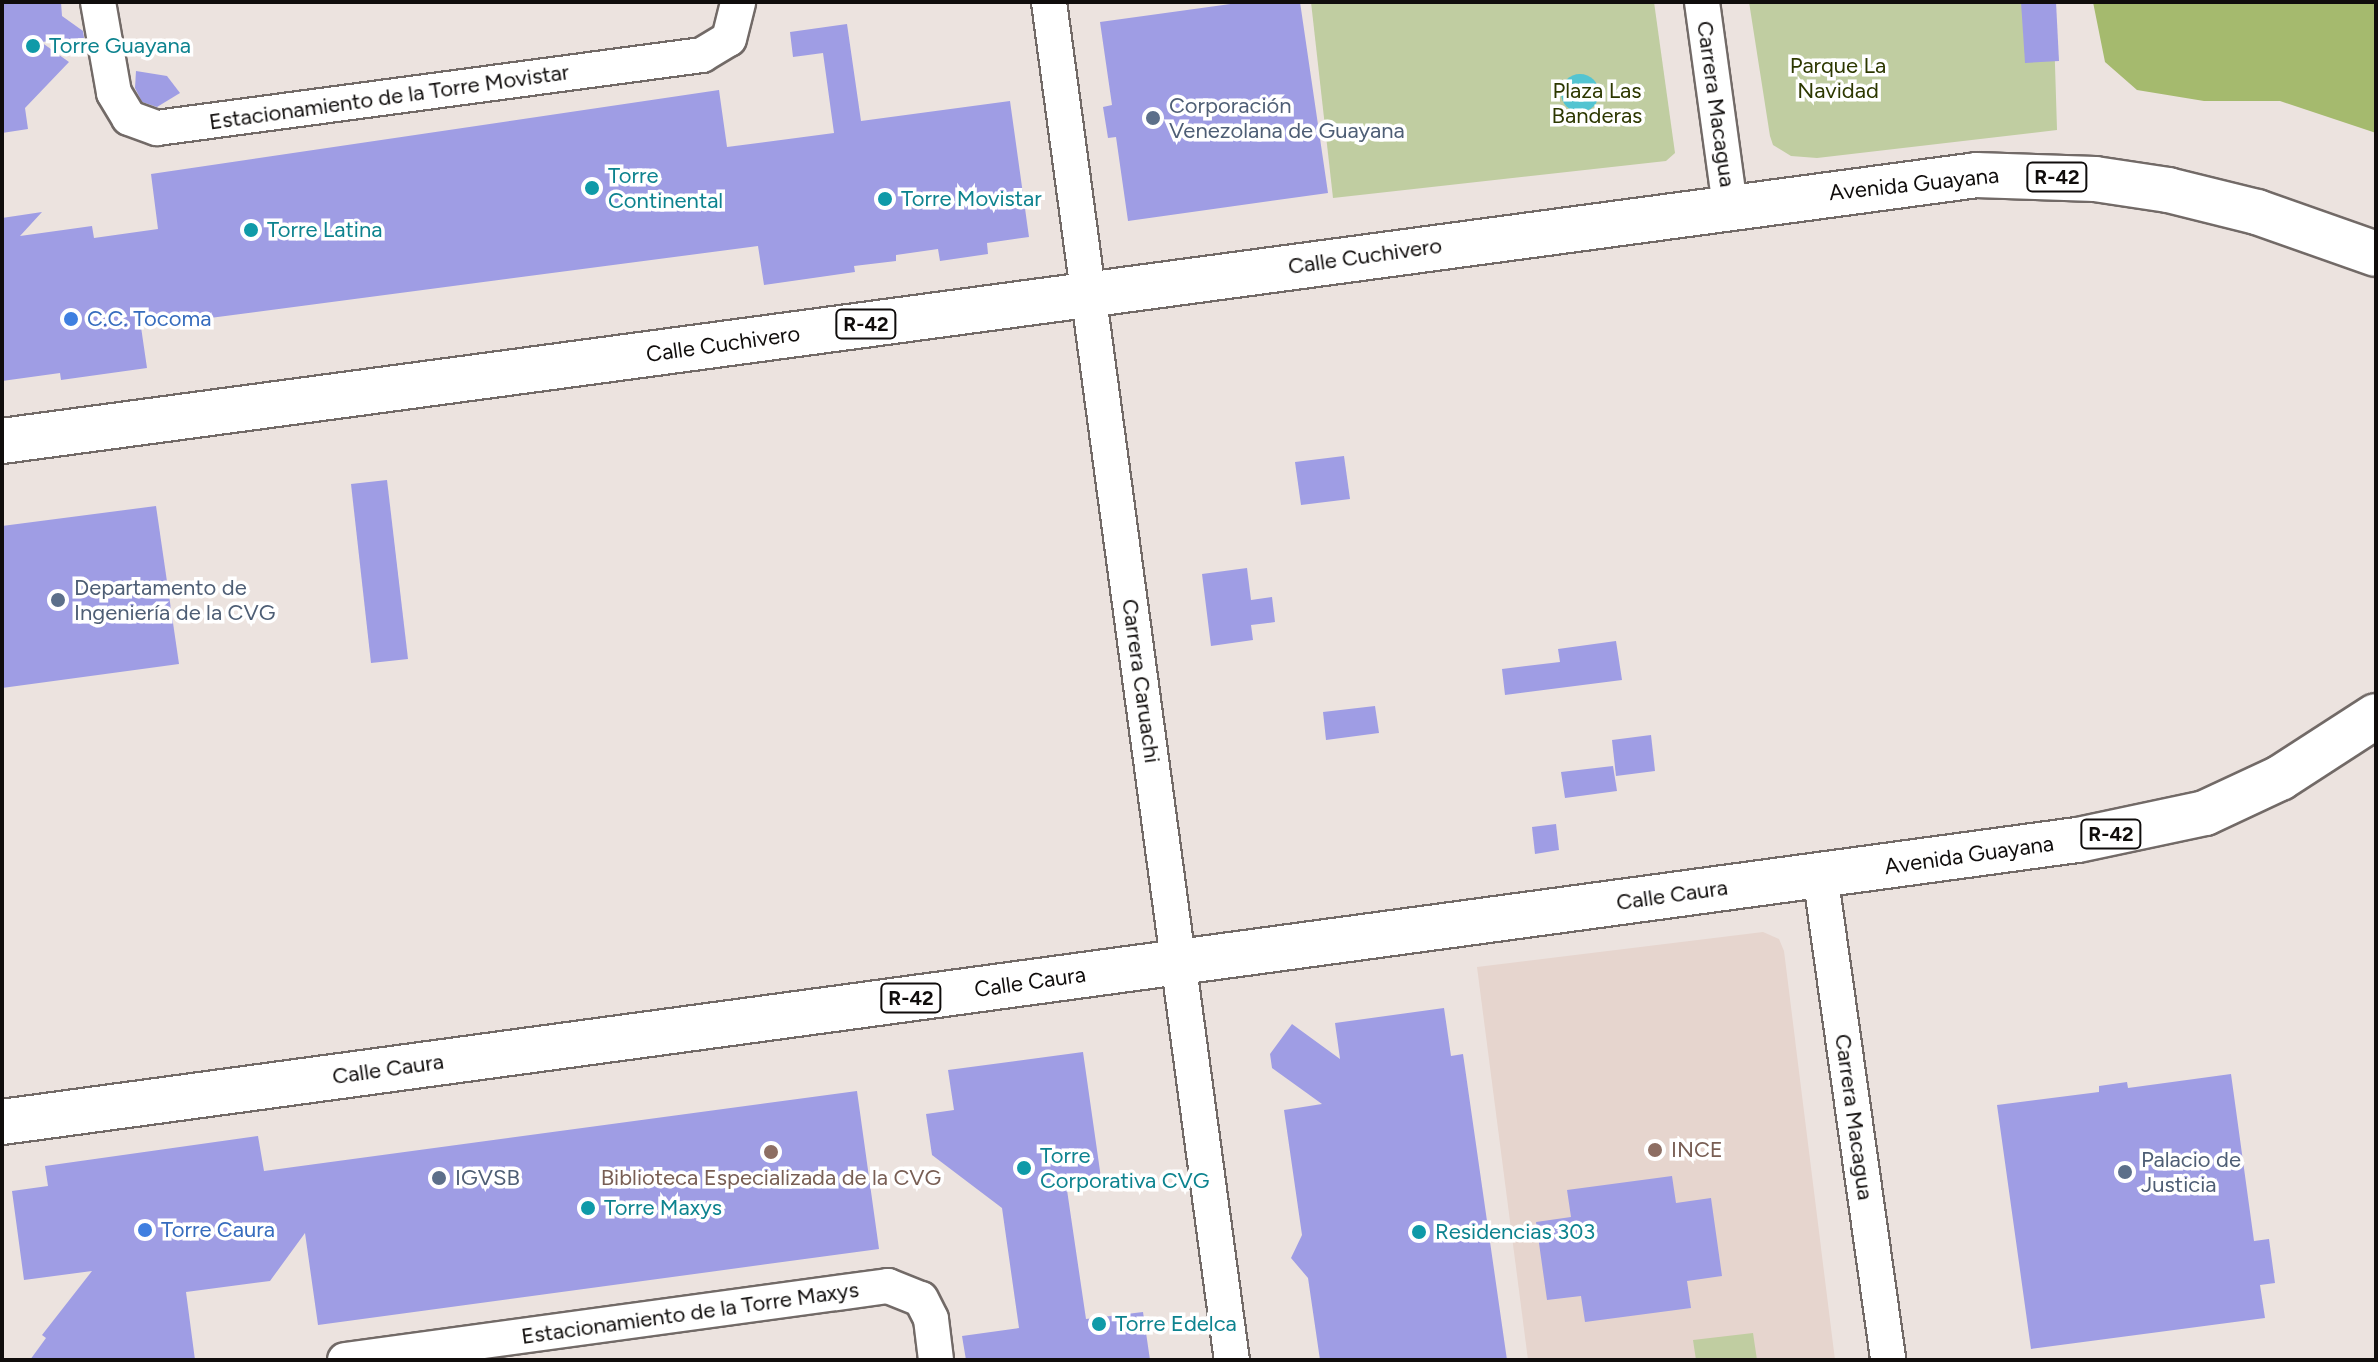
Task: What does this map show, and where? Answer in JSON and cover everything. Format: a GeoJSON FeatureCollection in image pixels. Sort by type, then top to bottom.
{"type":"FeatureCollection","features":[{"type":"Feature","properties":{"kind":"main road","name":"Avenida Guayana"},"geometry":{"type":"LineString","coordinates":[[1730,207],[1939,178],[2013,174],[2168,190],[2257,212],[2376,254]]}},
{"type":"Feature","properties":{"kind":"main road","name":"Calle Cuchivero"},"geometry":{"type":"LineString","coordinates":[[2,441],[1730,207]]}},
{"type":"Feature","properties":{"kind":"main road","name":"Avenida Guayana"},"geometry":{"type":"LineString","coordinates":[[1820,874],[2078,840],[2205,813],[2280,778],[2376,716]]}},
{"type":"Feature","properties":{"kind":"main road","name":"Calle Caura"},"geometry":{"type":"LineString","coordinates":[[2,1122],[1820,874]]}},
{"type":"Feature","properties":{"kind":"street","name":"Estacionamiento de la Torre Movistar"},"geometry":{"type":"LineString","coordinates":[[98,2],[114,93],[129,118],[157,128],[702,55],[729,39],[738,2]]}},
{"type":"Feature","properties":{"kind":"street","name":"Carrera Caruachi"},"geometry":{"type":"LineString","coordinates":[[1049,2],[1232,1360]]}},
{"type":"Feature","properties":{"kind":"street","name":"Carrera Macagua"},"geometry":{"type":"LineString","coordinates":[[1702,2],[1730,207]]}},
{"type":"Feature","properties":{"kind":"street"},"geometry":{"type":"LineString","coordinates":[[2257,212],[2376,279]]}},
{"type":"Feature","properties":{"kind":"street","name":"Carrera Macagua"},"geometry":{"type":"LineString","coordinates":[[1820,874],[1888,1360]]}},
{"type":"Feature","properties":{"kind":"street","name":"Estacionamiento de la Torre Maxys"},"geometry":{"type":"LineString","coordinates":[[345,1360],[888,1286],[921,1299],[931,1319],[936,1360]]}},
{"type":"Feature","properties":{"kind":"shaded area","name":"INCE"},"geometry":{"type":"Polygon","coordinates":[[[1763,932],[1779,939],[1784,951],[1835,1360],[1528,1360],[1477,967],[1763,932]]]}},
{"type":"Feature","properties":{"kind":"green space","name":"Plaza Las Banderas"},"geometry":{"type":"Polygon","coordinates":[[[1311,2],[1654,2],[1675,153],[1666,161],[1333,198],[1311,2]]]}},
{"type":"Feature","properties":{"kind":"green space","name":"Parque La Navidad"},"geometry":{"type":"Polygon","coordinates":[[[1749,2],[2053,2],[2057,130],[1817,158],[1791,156],[1773,145],[1770,136],[1749,2]]]}},
{"type":"Feature","properties":{"kind":"green space"},"geometry":{"type":"Polygon","coordinates":[[[2093,2],[2376,2],[2376,133],[2280,101],[2204,101],[2137,90],[2105,62],[2093,2]]]}},
{"type":"Feature","properties":{"kind":"green space"},"geometry":{"type":"Polygon","coordinates":[[[1753,1333],[1757,1360],[1696,1360],[1693,1340],[1753,1333]]]}},
{"type":"Feature","properties":{"kind":"water"},"geometry":{"type":"Polygon","coordinates":[[[1580,74],[1594,79],[1599,93],[1594,107],[1580,112],[1566,107],[1561,93],[1566,79],[1580,74]]]}},
{"type":"Feature","properties":{"kind":"building","name":"Torre Guayana"},"geometry":{"type":"Polygon","coordinates":[[[2,2],[61,2],[62,16],[83,31],[84,38],[41,42],[69,62],[25,108],[28,129],[2,133],[2,2]]]}},
{"type":"Feature","properties":{"kind":"building"},"geometry":{"type":"Polygon","coordinates":[[[1245,2],[1300,2],[1328,193],[1128,221],[1116,137],[1108,138],[1103,107],[1112,105],[1100,22],[1245,2]]]}},
{"type":"Feature","properties":{"kind":"building"},"geometry":{"type":"Polygon","coordinates":[[[2021,2],[2056,2],[2059,61],[2025,63],[2021,2]]]}},
{"type":"Feature","properties":{"kind":"building"},"geometry":{"type":"Polygon","coordinates":[[[847,24],[861,121],[1010,101],[1029,237],[987,243],[988,254],[940,261],[938,249],[896,255],[896,261],[854,266],[855,272],[764,285],[758,246],[141,327],[147,368],[61,380],[60,373],[2,381],[2,218],[42,212],[20,236],[92,226],[94,238],[158,229],[151,174],[719,90],[727,147],[834,133],[823,53],[793,57],[790,32],[847,24]]]}},
{"type":"Feature","properties":{"kind":"building"},"geometry":{"type":"Polygon","coordinates":[[[136,71],[167,76],[180,93],[157,107],[142,102],[135,88],[136,71]]]}},
{"type":"Feature","properties":{"kind":"building"},"geometry":{"type":"Polygon","coordinates":[[[1344,456],[1350,499],[1301,505],[1295,462],[1344,456]]]}},
{"type":"Feature","properties":{"kind":"building"},"geometry":{"type":"Polygon","coordinates":[[[387,480],[408,659],[371,663],[351,484],[387,480]]]}},
{"type":"Feature","properties":{"kind":"building"},"geometry":{"type":"Polygon","coordinates":[[[156,506],[179,664],[2,688],[2,526],[156,506]]]}},
{"type":"Feature","properties":{"kind":"building"},"geometry":{"type":"Polygon","coordinates":[[[1247,568],[1251,600],[1272,597],[1275,622],[1251,625],[1253,640],[1211,646],[1202,574],[1247,568]]]}},
{"type":"Feature","properties":{"kind":"building"},"geometry":{"type":"Polygon","coordinates":[[[1616,641],[1622,680],[1505,695],[1502,669],[1560,662],[1558,649],[1616,641]]]}},
{"type":"Feature","properties":{"kind":"building"},"geometry":{"type":"Polygon","coordinates":[[[1375,706],[1379,733],[1326,740],[1323,712],[1375,706]]]}},
{"type":"Feature","properties":{"kind":"building"},"geometry":{"type":"Polygon","coordinates":[[[1651,735],[1655,771],[1616,776],[1612,740],[1651,735]]]}},
{"type":"Feature","properties":{"kind":"building"},"geometry":{"type":"Polygon","coordinates":[[[1613,766],[1617,791],[1565,798],[1561,772],[1613,766]]]}},
{"type":"Feature","properties":{"kind":"building"},"geometry":{"type":"Polygon","coordinates":[[[1556,824],[1559,850],[1535,854],[1532,827],[1556,824]]]}},
{"type":"Feature","properties":{"kind":"building","name":"Residencias 303"},"geometry":{"type":"Polygon","coordinates":[[[1444,1008],[1451,1056],[1463,1054],[1507,1360],[1320,1360],[1308,1278],[1291,1258],[1302,1235],[1284,1110],[1322,1104],[1272,1068],[1270,1054],[1292,1024],[1340,1059],[1335,1023],[1444,1008]]]}},
{"type":"Feature","properties":{"kind":"building","name":"Torre Corporativa CVG"},"geometry":{"type":"Polygon","coordinates":[[[1083,1052],[1102,1185],[1067,1190],[1086,1319],[1143,1312],[1150,1360],[966,1360],[962,1336],[1019,1328],[1002,1208],[932,1155],[926,1114],[954,1110],[948,1070],[1083,1052]]]}},
{"type":"Feature","properties":{"kind":"building","name":"Palacio de Justicia"},"geometry":{"type":"Polygon","coordinates":[[[2231,1074],[2254,1241],[2269,1239],[2275,1283],[2260,1285],[2265,1318],[2031,1349],[1997,1105],[2099,1092],[2099,1086],[2127,1082],[2128,1088],[2231,1074]]]}},
{"type":"Feature","properties":{"kind":"building","name":"Torre Maxys"},"geometry":{"type":"Polygon","coordinates":[[[857,1091],[879,1249],[318,1325],[305,1233],[270,1281],[186,1292],[195,1360],[30,1360],[46,1338],[42,1335],[92,1271],[24,1280],[12,1191],[48,1186],[45,1166],[258,1136],[264,1171],[857,1091]]]}},
{"type":"Feature","properties":{"kind":"building"},"geometry":{"type":"Polygon","coordinates":[[[1672,1176],[1676,1203],[1711,1198],[1722,1276],[1687,1281],[1691,1308],[1585,1322],[1581,1296],[1547,1300],[1536,1222],[1571,1217],[1567,1190],[1672,1176]]]}},
{"type":"Feature","properties":{"kind":"place","name":"Torre Guayana"},"geometry":{"type":"Point","coordinates":[33,46]}},
{"type":"Feature","properties":{"kind":"place","name":"Corporación Venezolana de Guayana"},"geometry":{"type":"Point","coordinates":[1153,118]}},
{"type":"Feature","properties":{"kind":"place","name":"Torre Continental"},"geometry":{"type":"Point","coordinates":[592,188]}},
{"type":"Feature","properties":{"kind":"place","name":"Torre Movistar"},"geometry":{"type":"Point","coordinates":[885,199]}},
{"type":"Feature","properties":{"kind":"place","name":"Torre Latina"},"geometry":{"type":"Point","coordinates":[251,230]}},
{"type":"Feature","properties":{"kind":"place","name":"C.C. Tocoma"},"geometry":{"type":"Point","coordinates":[71,319]}},
{"type":"Feature","properties":{"kind":"place","name":"Departamento de Ingeniería de la CVG"},"geometry":{"type":"Point","coordinates":[58,600]}},
{"type":"Feature","properties":{"kind":"place","name":"INCE"},"geometry":{"type":"Point","coordinates":[1655,1150]}},
{"type":"Feature","properties":{"kind":"place","name":"Biblioteca Especializada de la CVG"},"geometry":{"type":"Point","coordinates":[771,1152]}},
{"type":"Feature","properties":{"kind":"place","name":"Torre Corporativa CVG"},"geometry":{"type":"Point","coordinates":[1024,1168]}},
{"type":"Feature","properties":{"kind":"place","name":"Palacio de Justicia"},"geometry":{"type":"Point","coordinates":[2125,1172]}},
{"type":"Feature","properties":{"kind":"place","name":"IGVSB"},"geometry":{"type":"Point","coordinates":[439,1178]}},
{"type":"Feature","properties":{"kind":"place","name":"Torre Maxys"},"geometry":{"type":"Point","coordinates":[588,1208]}},
{"type":"Feature","properties":{"kind":"place","name":"Torre Caura"},"geometry":{"type":"Point","coordinates":[145,1230]}},
{"type":"Feature","properties":{"kind":"place","name":"Residencias 303"},"geometry":{"type":"Point","coordinates":[1419,1232]}},
{"type":"Feature","properties":{"kind":"place","name":"Torre Edelca"},"geometry":{"type":"Point","coordinates":[1099,1324]}}]}
